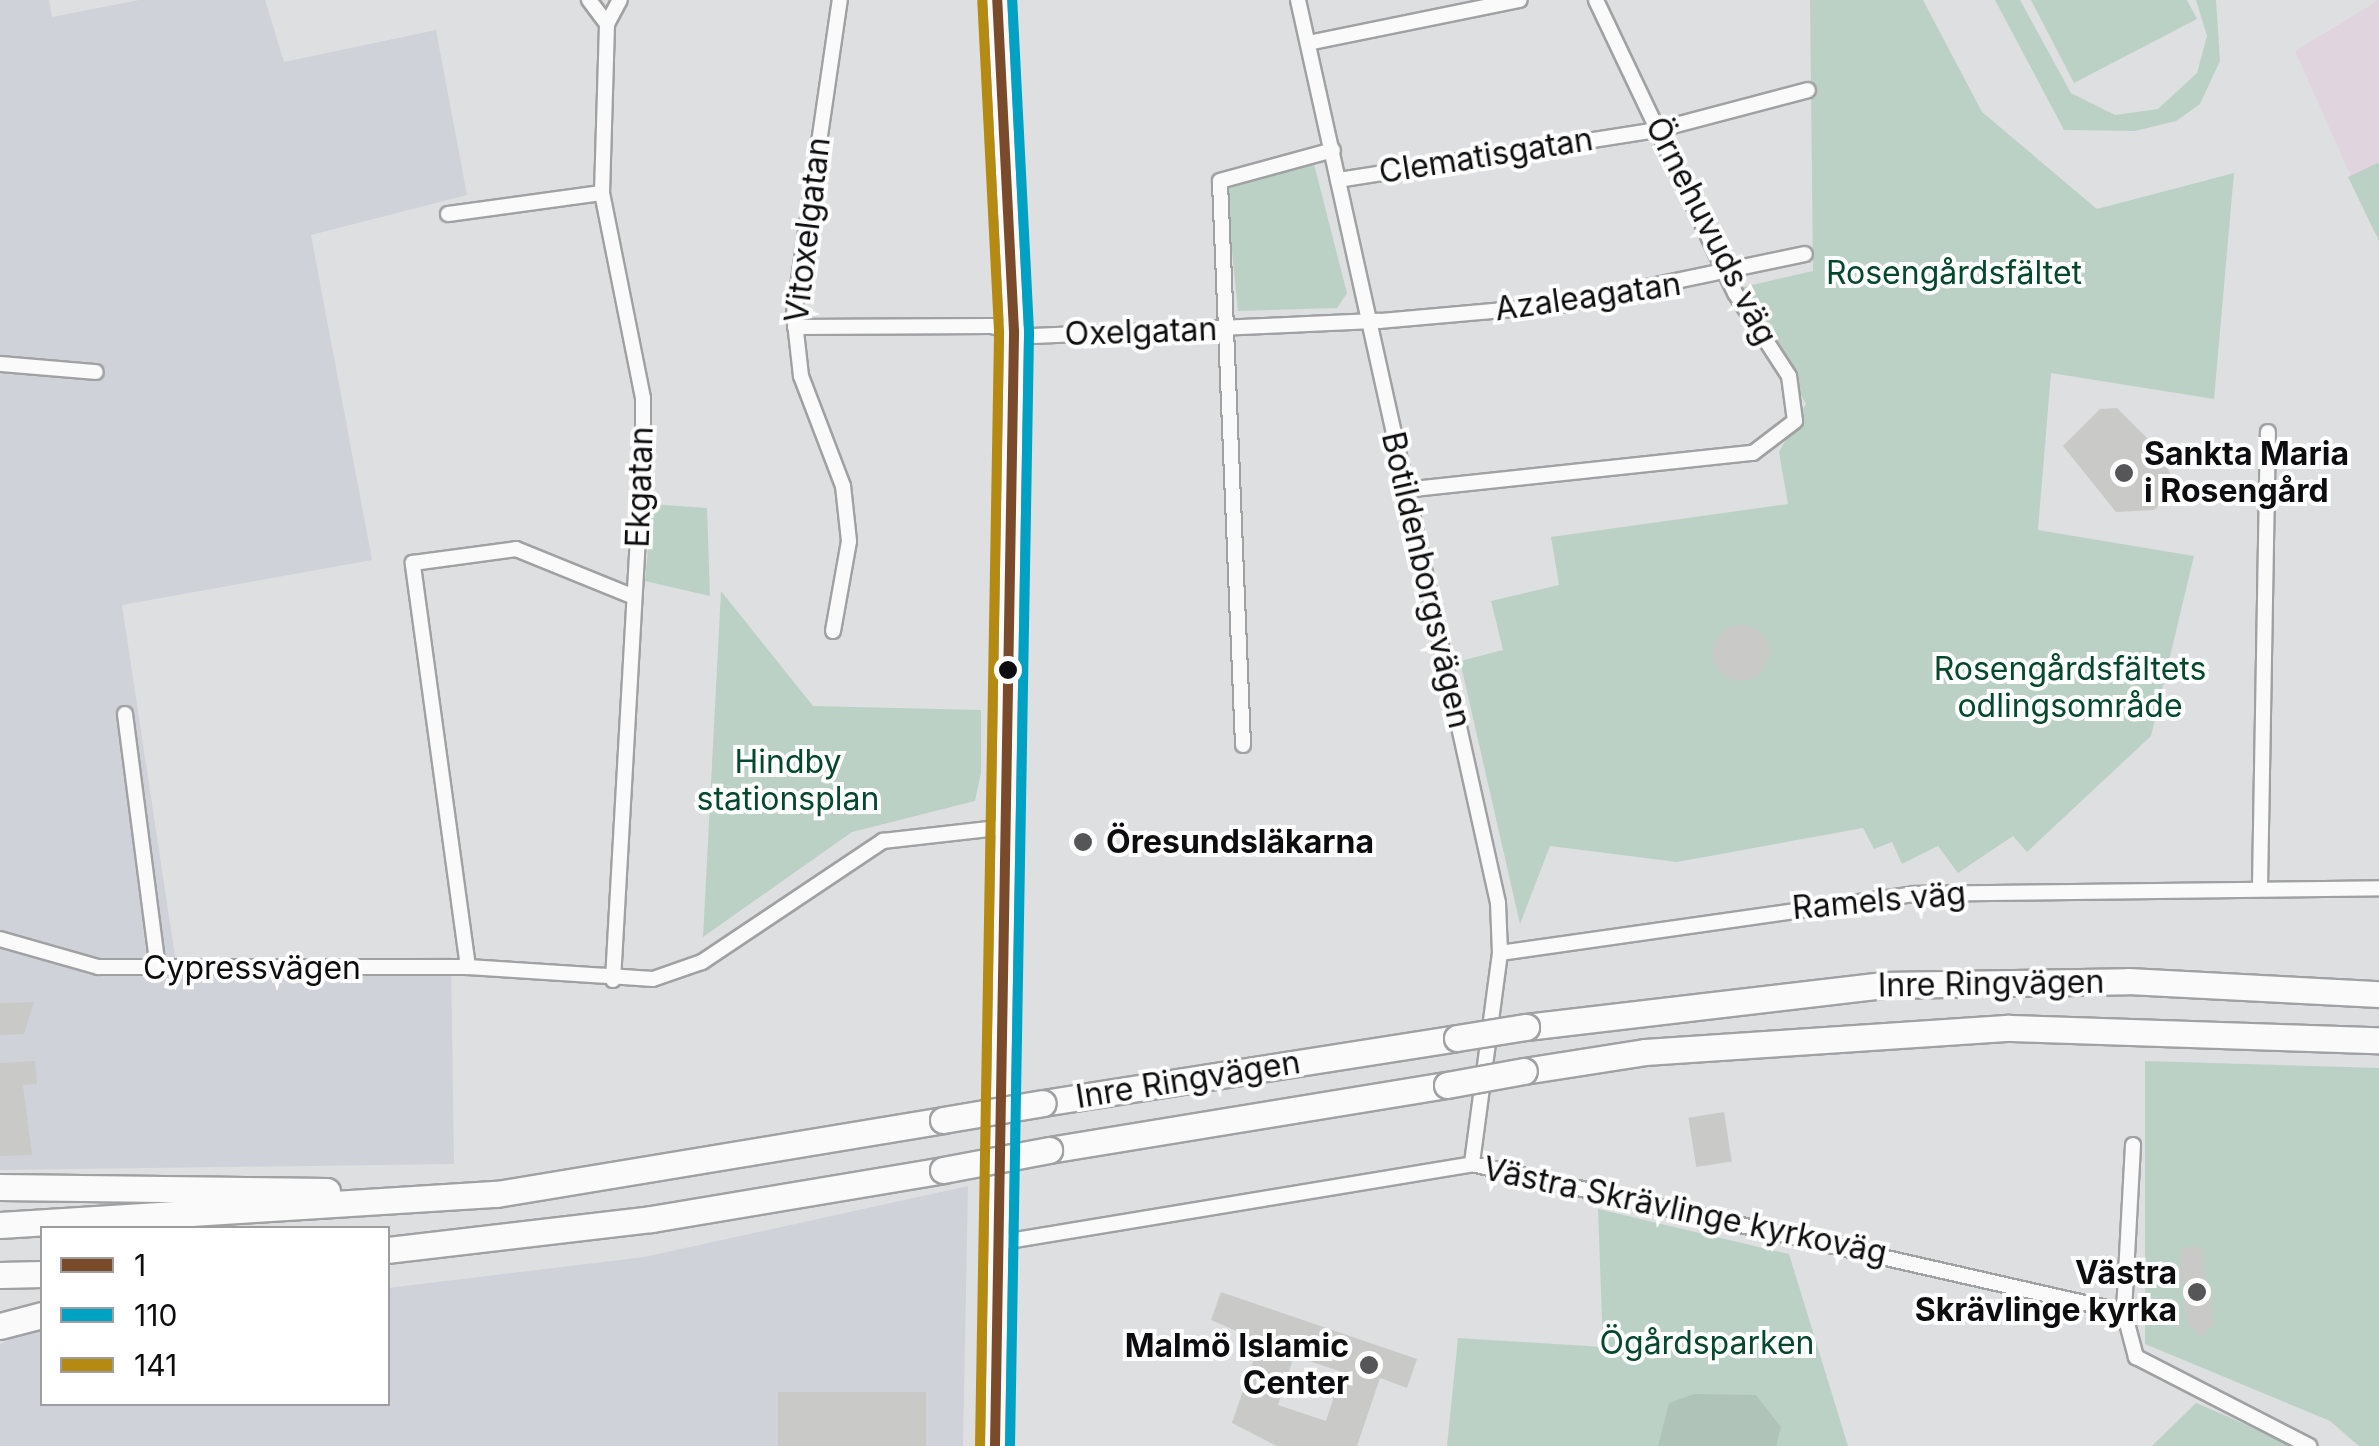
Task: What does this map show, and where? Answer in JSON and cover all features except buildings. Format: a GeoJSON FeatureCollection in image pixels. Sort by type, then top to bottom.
{"type":"FeatureCollection","features":[{"type":"Feature","properties":{"kind":"highway","name":"Inre Ringvägen"},"geometry":{"type":"LineString","coordinates":[[0,1225],[498,1194],[1526,1027],[1882,985],[2128,981],[2372,992]]}},
{"type":"Feature","properties":{"kind":"highway","name":"Inre Ringvägen"},"geometry":{"type":"LineString","coordinates":[[390,1250],[549,1234],[1524,1070],[1890,1032],[2076,1030],[2379,1040]]}},
{"type":"Feature","properties":{"kind":"highway"},"geometry":{"type":"LineString","coordinates":[[0,1186],[498,1194]]}},
{"type":"Feature","properties":{"kind":"highway"},"geometry":{"type":"LineString","coordinates":[[390,1260],[549,1234]]}},
{"type":"Feature","properties":{"kind":"highway"},"geometry":{"type":"LineString","coordinates":[[0,1275],[40,1274]]}},
{"type":"Feature","properties":{"kind":"highway"},"geometry":{"type":"LineString","coordinates":[[0,1311],[40,1306]]}},
{"type":"Feature","properties":{"kind":"highway"},"geometry":{"type":"LineString","coordinates":[[0,1326],[40,1316]]}},
{"type":"Feature","properties":{"kind":"street"},"geometry":{"type":"LineString","coordinates":[[589,0],[608,24]]}},
{"type":"Feature","properties":{"kind":"street","name":"Ekgatan"},"geometry":{"type":"LineString","coordinates":[[613,980],[643,398],[602,194],[608,24],[620,0]]}},
{"type":"Feature","properties":{"kind":"street","name":"Vitoxelgatan"},"geometry":{"type":"LineString","coordinates":[[833,630],[849,542],[843,486],[801,376],[795,327],[802,220],[840,0]]}},
{"type":"Feature","properties":{"kind":"street"},"geometry":{"type":"LineString","coordinates":[[995,1446],[1003,1242],[1014,331],[997,0]]}},
{"type":"Feature","properties":{"kind":"street","name":"Botildenborgsvägen"},"geometry":{"type":"LineString","coordinates":[[1298,0],[1404,490],[1476,792],[1500,953],[1472,1164]]}},
{"type":"Feature","properties":{"kind":"street"},"geometry":{"type":"LineString","coordinates":[[1308,42],[1520,0]]}},
{"type":"Feature","properties":{"kind":"street","name":"Örnehuvuds väg"},"geometry":{"type":"LineString","coordinates":[[1404,490],[1770,448],[1788,433],[1797,399],[1728,276],[1596,0]]}},
{"type":"Feature","properties":{"kind":"street","name":"Clematisgatan"},"geometry":{"type":"LineString","coordinates":[[1338,180],[1658,130],[1808,90]]}},
{"type":"Feature","properties":{"kind":"street"},"geometry":{"type":"LineString","coordinates":[[1244,745],[1220,181],[1332,150]]}},
{"type":"Feature","properties":{"kind":"street"},"geometry":{"type":"LineString","coordinates":[[448,214],[602,194]]}},
{"type":"Feature","properties":{"kind":"street","name":"Azaleagatan"},"geometry":{"type":"LineString","coordinates":[[1368,321],[1561,306],[1728,276],[1805,254]]}},
{"type":"Feature","properties":{"kind":"street","name":"Oxelgatan"},"geometry":{"type":"LineString","coordinates":[[795,327],[1228,330],[1368,321]]}},
{"type":"Feature","properties":{"kind":"street"},"geometry":{"type":"LineString","coordinates":[[0,364],[96,372]]}},
{"type":"Feature","properties":{"kind":"street"},"geometry":{"type":"LineString","coordinates":[[2260,886],[2268,432]]}},
{"type":"Feature","properties":{"kind":"street"},"geometry":{"type":"LineString","coordinates":[[468,967],[413,563],[516,549],[634,597]]}},
{"type":"Feature","properties":{"kind":"street"},"geometry":{"type":"LineString","coordinates":[[124,714],[158,970]]}},
{"type":"Feature","properties":{"kind":"street","name":"Cypressvägen"},"geometry":{"type":"LineString","coordinates":[[0,939],[70,962],[158,970],[468,967],[613,980],[702,962],[883,841],[1006,828]]}},
{"type":"Feature","properties":{"kind":"street","name":"Ramels väg"},"geometry":{"type":"LineString","coordinates":[[1500,953],[1914,894],[2130,886],[2379,888]]}},
{"type":"Feature","properties":{"kind":"street"},"geometry":{"type":"LineString","coordinates":[[2133,1144],[2124,1312],[2130,1343],[2149,1369],[2309,1446]]}},
{"type":"Feature","properties":{"kind":"street","name":"Västra Skrävlinge kyrkoväg"},"geometry":{"type":"LineString","coordinates":[[1003,1242],[1472,1164],[2124,1312]]}},
{"type":"Feature","properties":{"kind":"shaded area"},"geometry":{"type":"Polygon","coordinates":[[[0,0],[49,0],[52,17],[139,0],[265,0],[284,62],[436,30],[467,195],[311,235],[372,560],[122,605],[176,963],[451,957],[454,1164],[0,1170],[0,0]]]}},
{"type":"Feature","properties":{"kind":"shaded area"},"geometry":{"type":"Polygon","coordinates":[[[2379,0],[2379,239],[2295,51],[2379,0]]]}},
{"type":"Feature","properties":{"kind":"shaded area"},"geometry":{"type":"Polygon","coordinates":[[[968,1186],[963,1446],[0,1446],[0,1344],[27,1331],[40,1329],[40,1406],[390,1406],[390,1288],[644,1257],[968,1186]]]}},
{"type":"Feature","properties":{"kind":"green space","name":"Rosengårdsfältet"},"geometry":{"type":"Polygon","coordinates":[[[1810,0],[1923,0],[1982,112],[2097,209],[2234,173],[2214,399],[2051,373],[2038,530],[2194,556],[2151,736],[2027,852],[2013,836],[1958,873],[1938,846],[1902,864],[1892,842],[1874,849],[1863,828],[1677,862],[1550,846],[1520,924],[1460,661],[1503,650],[1491,601],[1559,585],[1551,537],[1788,504],[1779,452],[1806,404],[1739,288],[1813,271],[1810,0]]]}},
{"type":"Feature","properties":{"kind":"green space"},"geometry":{"type":"Polygon","coordinates":[[[1995,0],[2020,0],[2071,93],[2115,115],[2158,109],[2197,73],[2207,36],[2196,0],[2216,0],[2220,61],[2200,104],[2176,121],[2135,131],[2064,130],[1995,0]]]}},
{"type":"Feature","properties":{"kind":"green space"},"geometry":{"type":"Polygon","coordinates":[[[2031,0],[2187,0],[2197,19],[2074,83],[2031,0]]]}},
{"type":"Feature","properties":{"kind":"green space"},"geometry":{"type":"Polygon","coordinates":[[[2379,162],[2379,241],[2348,177],[2379,162]]]}},
{"type":"Feature","properties":{"kind":"green space"},"geometry":{"type":"Polygon","coordinates":[[[1314,164],[1347,293],[1337,308],[1238,311],[1226,191],[1231,181],[1314,164]]]}},
{"type":"Feature","properties":{"kind":"green space"},"geometry":{"type":"Polygon","coordinates":[[[652,504],[707,508],[710,596],[645,581],[652,504]]]}},
{"type":"Feature","properties":{"kind":"green space","name":"Hindby stationsplan"},"geometry":{"type":"Polygon","coordinates":[[[721,591],[813,706],[981,710],[981,773],[975,801],[852,832],[703,937],[721,591]]]}},
{"type":"Feature","properties":{"kind":"green space"},"geometry":{"type":"Polygon","coordinates":[[[2145,1061],[2379,1068],[2379,1446],[2359,1446],[2330,1421],[2145,1344],[2145,1061]]]}},
{"type":"Feature","properties":{"kind":"green space","name":"Ögårdsparken"},"geometry":{"type":"Polygon","coordinates":[[[1598,1209],[1789,1254],[1848,1446],[1447,1446],[1458,1338],[1603,1347],[1598,1209]]]}},
{"type":"Feature","properties":{"kind":"green space"},"geometry":{"type":"Polygon","coordinates":[[[1694,1394],[1756,1395],[1781,1427],[1776,1446],[1658,1446],[1669,1403],[1694,1394]]]}},
{"type":"Feature","properties":{"kind":"green space"},"geometry":{"type":"Polygon","coordinates":[[[2196,1403],[2229,1417],[2292,1446],[2152,1446],[2196,1403]]]}},
{"type":"Feature","properties":{"kind":"transit line","name":"1"},"geometry":{"type":"LineString","coordinates":[[995,1446],[1014,331],[997,0]]}},
{"type":"Feature","properties":{"kind":"transit line","name":"110"},"geometry":{"type":"LineString","coordinates":[[1010,1446],[1029,331],[1012,0]]}},
{"type":"Feature","properties":{"kind":"transit line","name":"141"},"geometry":{"type":"LineString","coordinates":[[980,1446],[999,331],[982,1]]}},
{"type":"Feature","properties":{"kind":"place","name":"Sankta Maria i Rosengård"},"geometry":{"type":"Point","coordinates":[2124,473]}},
{"type":"Feature","properties":{"kind":"place","name":"Öresundsläkarna"},"geometry":{"type":"Point","coordinates":[1083,842]}},
{"type":"Feature","properties":{"kind":"place","name":"Västra Skrävlinge kyrka"},"geometry":{"type":"Point","coordinates":[2197,1292]}},
{"type":"Feature","properties":{"kind":"place","name":"Malmö Islamic Center"},"geometry":{"type":"Point","coordinates":[1369,1365]}},
{"type":"Feature","properties":{"kind":"park label","name":"Rosengårdsfältets odlingsområde"},"geometry":{"type":"Point","coordinates":[2070,688]}}]}
